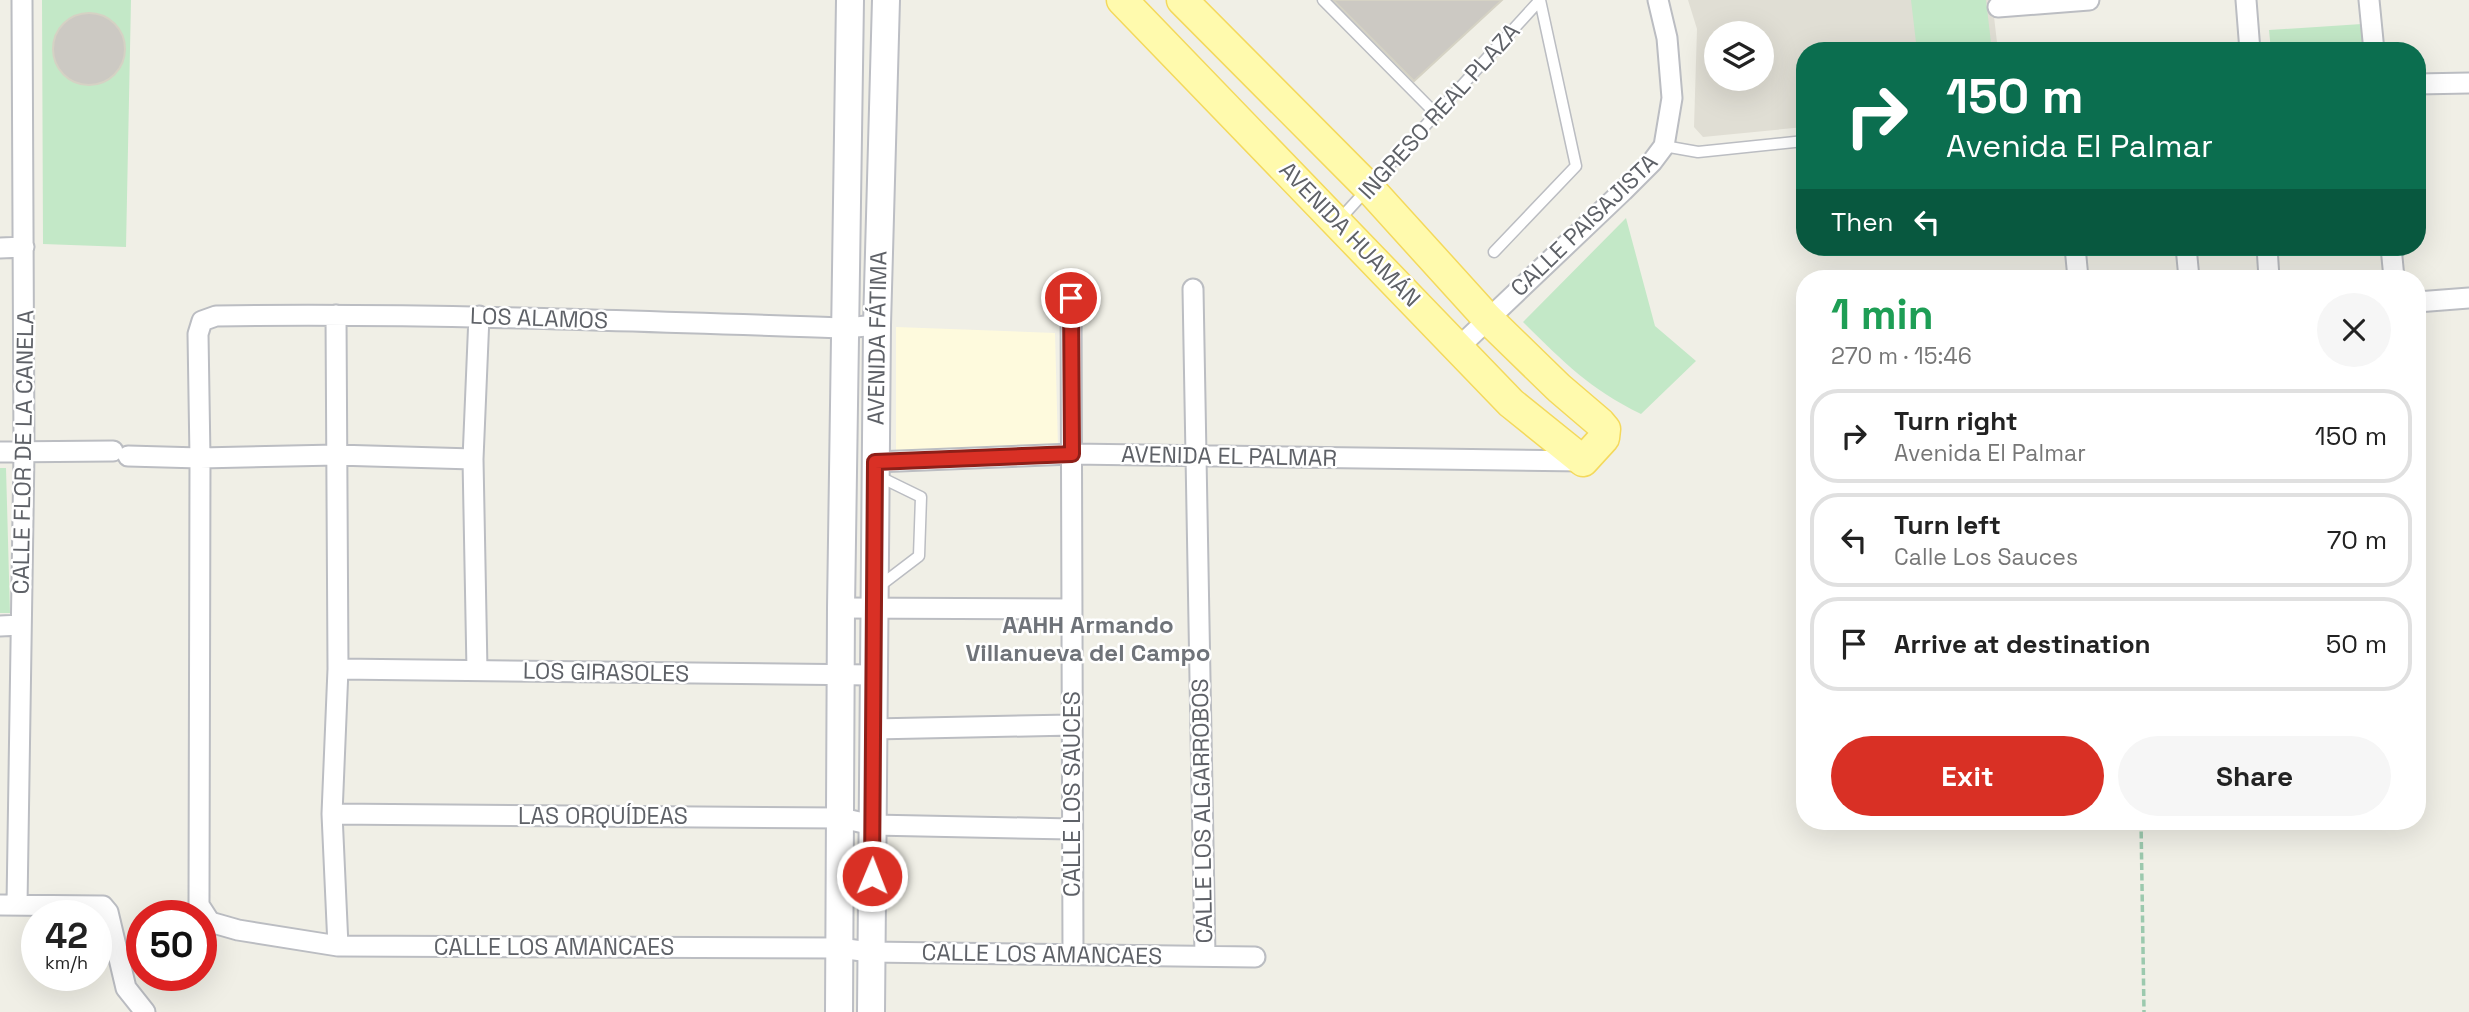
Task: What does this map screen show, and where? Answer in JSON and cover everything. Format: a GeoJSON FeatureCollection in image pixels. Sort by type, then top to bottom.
{"type":"FeatureCollection","features":[{"type":"Feature","properties":{"kind":"main road","name":"AVENIDA FÁTIMA"},"geometry":{"type":"LineString","coordinates":[[839,1012],[841,608],[850,0]]}},
{"type":"Feature","properties":{"kind":"main road","name":"AVENIDA FÁTIMA"},"geometry":{"type":"LineString","coordinates":[[871,1012],[877,326],[886,0]]}},
{"type":"Feature","properties":{"kind":"main road","name":"AVENIDA HUAMÁN"},"geometry":{"type":"LineString","coordinates":[[1122,0],[1511,403],[1583,461],[1604,438],[1605,429],[1487,318],[1370,189],[1182,0]]}},
{"type":"Feature","properties":{"kind":"main road"},"geometry":{"type":"LineString","coordinates":[[849,88],[883,89]]}},
{"type":"Feature","properties":{"kind":"street","name":"CALLE FLOR DE LA CANELA"},"geometry":{"type":"LineString","coordinates":[[8,905],[21,625],[24,452],[22,0]]}},
{"type":"Feature","properties":{"kind":"street","name":"CALLE PAISAJISTA"},"geometry":{"type":"LineString","coordinates":[[1458,348],[1623,191],[1664,146],[1672,98],[1667,38],[1658,0]]}},
{"type":"Feature","properties":{"kind":"street"},"geometry":{"type":"LineString","coordinates":[[1998,7],[2089,0]]}},
{"type":"Feature","properties":{"kind":"street"},"geometry":{"type":"LineString","coordinates":[[2246,0],[2249,42]]}},
{"type":"Feature","properties":{"kind":"street"},"geometry":{"type":"LineString","coordinates":[[2369,0],[2373,42]]}},
{"type":"Feature","properties":{"kind":"street"},"geometry":{"type":"LineString","coordinates":[[2426,84],[2469,83]]}},
{"type":"Feature","properties":{"kind":"street"},"geometry":{"type":"LineString","coordinates":[[0,247],[24,247]]}},
{"type":"Feature","properties":{"kind":"street","name":"CALLE LOS ALGARROBOS"},"geometry":{"type":"LineString","coordinates":[[1193,289],[1205,956]]}},
{"type":"Feature","properties":{"kind":"street","name":"CALLE LOS SAUCES"},"geometry":{"type":"LineString","coordinates":[[1071,298],[1073,954]]}},
{"type":"Feature","properties":{"kind":"street"},"geometry":{"type":"LineString","coordinates":[[2426,301],[2469,298]]}},
{"type":"Feature","properties":{"kind":"street"},"geometry":{"type":"LineString","coordinates":[[337,315],[338,668],[332,814],[338,946]]}},
{"type":"Feature","properties":{"kind":"street","name":"LOS ALAMOS"},"geometry":{"type":"LineString","coordinates":[[202,321],[216,316],[479,316],[845,328],[877,326]]}},
{"type":"Feature","properties":{"kind":"street"},"geometry":{"type":"LineString","coordinates":[[477,670],[473,459],[479,316]]}},
{"type":"Feature","properties":{"kind":"street","name":"CALLE LOS AMANCAES"},"geometry":{"type":"LineString","coordinates":[[202,321],[198,334],[198,890],[199,905],[210,922],[238,930],[338,946],[839,948],[870,952],[1255,957]]}},
{"type":"Feature","properties":{"kind":"street"},"geometry":{"type":"LineString","coordinates":[[0,452],[120,453],[200,458],[336,455],[473,459]]}},
{"type":"Feature","properties":{"kind":"street","name":"AVENIDA EL PALMAR"},"geometry":{"type":"LineString","coordinates":[[875,468],[1072,454],[1583,461]]}},
{"type":"Feature","properties":{"kind":"street"},"geometry":{"type":"LineString","coordinates":[[841,608],[874,598],[1070,609]]}},
{"type":"Feature","properties":{"kind":"street"},"geometry":{"type":"LineString","coordinates":[[0,626],[21,625]]}},
{"type":"Feature","properties":{"kind":"street","name":"LOS GIRASOLES"},"geometry":{"type":"LineString","coordinates":[[338,668],[873,675]]}},
{"type":"Feature","properties":{"kind":"street"},"geometry":{"type":"LineString","coordinates":[[873,729],[1072,725]]}},
{"type":"Feature","properties":{"kind":"street","name":"LAS ORQUÍDEAS"},"geometry":{"type":"LineString","coordinates":[[332,814],[841,818],[873,825],[1072,829]]}},
{"type":"Feature","properties":{"kind":"street"},"geometry":{"type":"LineString","coordinates":[[8,905],[103,906],[108,912],[126,988],[145,1012]]}},
{"type":"Feature","properties":{"kind":"lane"},"geometry":{"type":"LineString","coordinates":[[1323,0],[1435,113]]}},
{"type":"Feature","properties":{"kind":"lane","name":"INGRESO REAL PLAZA"},"geometry":{"type":"LineString","coordinates":[[1338,221],[1370,189],[1385,166],[1540,0]]}},
{"type":"Feature","properties":{"kind":"lane"},"geometry":{"type":"LineString","coordinates":[[1494,252],[1576,166],[1540,0]]}},
{"type":"Feature","properties":{"kind":"lane"},"geometry":{"type":"LineString","coordinates":[[1664,146],[1698,152],[1796,142]]}},
{"type":"Feature","properties":{"kind":"lane"},"geometry":{"type":"LineString","coordinates":[[874,598],[919,556],[921,497],[875,468]]}},
{"type":"Feature","properties":{"kind":"path"},"geometry":{"type":"LineString","coordinates":[[2141,830],[2144,1012]]}},
{"type":"Feature","properties":{"kind":"shaded area"},"geometry":{"type":"Polygon","coordinates":[[[1688,0],[1992,0],[1997,42],[1796,42],[1796,128],[1703,137],[1694,127],[1697,29],[1688,0]]]}},
{"type":"Feature","properties":{"kind":"shaded area"},"geometry":{"type":"Polygon","coordinates":[[[896,327],[1055,333],[1058,448],[896,453],[896,327]]]}},
{"type":"Feature","properties":{"kind":"green space"},"geometry":{"type":"Polygon","coordinates":[[[42,0],[131,0],[126,247],[43,244],[42,0]]]}},
{"type":"Feature","properties":{"kind":"green space"},"geometry":{"type":"Polygon","coordinates":[[[1911,0],[1986,0],[1991,42],[1916,42],[1911,0]]]}},
{"type":"Feature","properties":{"kind":"green space"},"geometry":{"type":"Polygon","coordinates":[[[2362,24],[2363,42],[2270,42],[2269,30],[2362,24]]]}},
{"type":"Feature","properties":{"kind":"green space"},"geometry":{"type":"Polygon","coordinates":[[[1626,218],[1655,326],[1696,361],[1641,414],[1591,384],[1523,322],[1626,218]]]}},
{"type":"Feature","properties":{"kind":"green space"},"geometry":{"type":"Polygon","coordinates":[[[0,468],[6,468],[10,613],[0,613],[0,468]]]}},
{"type":"Feature","properties":{"kind":"building"},"geometry":{"type":"Polygon","coordinates":[[[1333,0],[1502,0],[1414,81],[1333,0]]]}},
{"type":"Feature","properties":{"kind":"building"},"geometry":{"type":"Polygon","coordinates":[[[89,13],[109,19],[119,29],[125,49],[119,69],[109,79],[89,85],[69,79],[59,69],[53,49],[59,29],[69,19],[89,13]]]}},
{"type":"Feature","properties":{"kind":"district","name":"AAHH Armando Villanueva del Campo"},"geometry":{"type":"Point","coordinates":[1088,638]}},
{"type":"Feature","properties":{"kind":"route"},"geometry":{"type":"LineString","coordinates":[[872,876],[875,462],[1072,454],[1071,298]]}}]}
